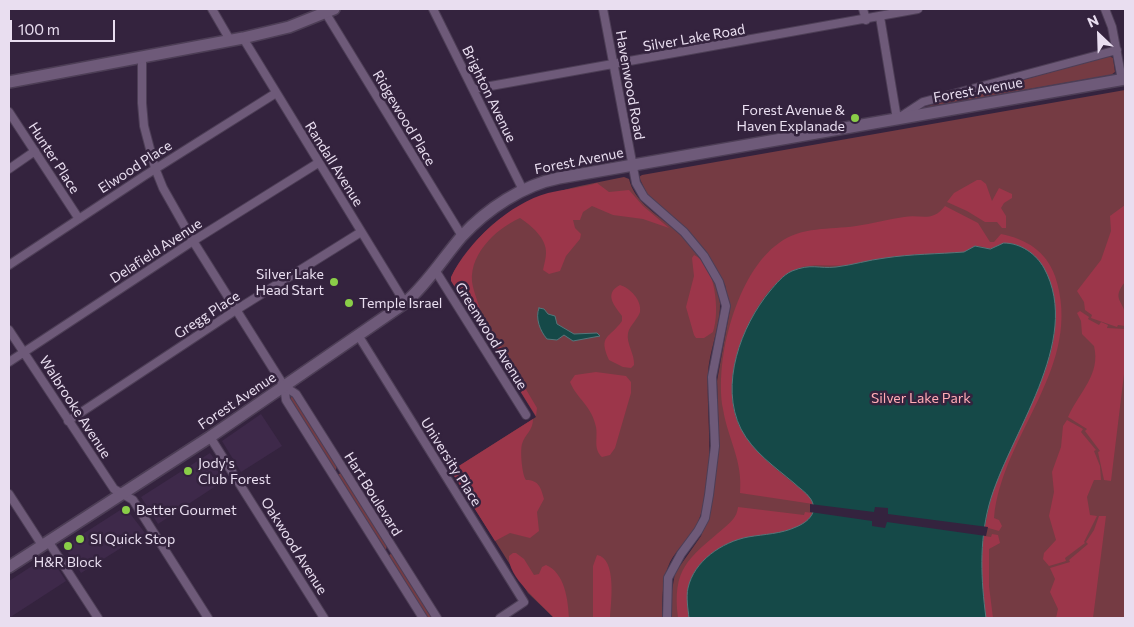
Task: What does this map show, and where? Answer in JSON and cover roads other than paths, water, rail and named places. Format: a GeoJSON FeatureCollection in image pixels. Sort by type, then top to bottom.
{"type":"FeatureCollection","features":[{"type":"Feature","properties":{"kind":"main road"},"geometry":{"type":"LineString","coordinates":[[9,82],[243,38],[289,27],[330,10]]}},
{"type":"Feature","properties":{"kind":"main road","name":"Forest Avenue"},"geometry":{"type":"LineString","coordinates":[[9,567],[210,437],[405,303],[462,236],[523,190],[542,182],[1124,79]]}},
{"type":"Feature","properties":{"kind":"street"},"geometry":{"type":"LineString","coordinates":[[212,9],[230,40]]}},
{"type":"Feature","properties":{"kind":"street","name":"Brighton Avenue"},"geometry":{"type":"LineString","coordinates":[[433,9],[523,190]]}},
{"type":"Feature","properties":{"kind":"street","name":"Havenwood Road"},"geometry":{"type":"LineString","coordinates":[[603,9],[631,166],[636,183],[644,197],[684,232],[704,256],[719,282],[726,306],[712,377],[715,446],[709,495],[704,518],[698,531],[681,554],[668,578],[667,618]]}},
{"type":"Feature","properties":{"kind":"street"},"geometry":{"type":"LineString","coordinates":[[863,9],[866,20]]}},
{"type":"Feature","properties":{"kind":"street","name":"Silver Lake Road"},"geometry":{"type":"LineString","coordinates":[[474,89],[866,20],[893,12],[918,9]]}},
{"type":"Feature","properties":{"kind":"street"},"geometry":{"type":"LineString","coordinates":[[1105,9],[1124,79]]}},
{"type":"Feature","properties":{"kind":"street","name":"Ridgewood Place"},"geometry":{"type":"LineString","coordinates":[[330,10],[462,236]]}},
{"type":"Feature","properties":{"kind":"street"},"geometry":{"type":"LineString","coordinates":[[880,17],[897,119],[923,102],[1117,50]]}},
{"type":"Feature","properties":{"kind":"street","name":"Randall Avenue"},"geometry":{"type":"LineString","coordinates":[[243,38],[405,303]]}},
{"type":"Feature","properties":{"kind":"street","name":"Hart Boulevard"},"geometry":{"type":"LineString","coordinates":[[142,56],[142,114],[155,168],[171,204],[284,386],[296,394],[436,618]]}},
{"type":"Feature","properties":{"kind":"street","name":"Elwood Place"},"geometry":{"type":"LineString","coordinates":[[9,265],[155,168],[276,94]]}},
{"type":"Feature","properties":{"kind":"street","name":"Hunter Place"},"geometry":{"type":"LineString","coordinates":[[9,112],[79,219]]}},
{"type":"Feature","properties":{"kind":"street"},"geometry":{"type":"LineString","coordinates":[[9,169],[35,152]]}},
{"type":"Feature","properties":{"kind":"street","name":"Delafield Avenue"},"geometry":{"type":"LineString","coordinates":[[9,362],[193,241],[318,163]]}},
{"type":"Feature","properties":{"kind":"street","name":"Gregg Place"},"geometry":{"type":"LineString","coordinates":[[68,421],[236,310],[361,232]]}},
{"type":"Feature","properties":{"kind":"street","name":"Greenwood Avenue"},"geometry":{"type":"LineString","coordinates":[[435,270],[526,416]]}},
{"type":"Feature","properties":{"kind":"street","name":"Walbrooke Avenue"},"geometry":{"type":"LineString","coordinates":[[9,330],[114,490],[133,500],[208,618]]}},
{"type":"Feature","properties":{"kind":"street","name":"University Place"},"geometry":{"type":"LineString","coordinates":[[358,335],[524,602],[500,618]]}},
{"type":"Feature","properties":{"kind":"street","name":"Hart Boulevard"},"geometry":{"type":"LineString","coordinates":[[284,386],[286,400],[423,618]]}},
{"type":"Feature","properties":{"kind":"street","name":"Oakwood Avenue"},"geometry":{"type":"LineString","coordinates":[[210,437],[324,618]]}},
{"type":"Feature","properties":{"kind":"street"},"geometry":{"type":"LineString","coordinates":[[9,494],[96,616],[86,618]]}},
{"type":"Feature","properties":{"kind":"place","name":"Forest Avenue & Haven Explanade"},"geometry":{"type":"Point","coordinates":[855,118]}},
{"type":"Feature","properties":{"kind":"place","name":"Silver Lake Head Start"},"geometry":{"type":"Point","coordinates":[334,282]}},
{"type":"Feature","properties":{"kind":"place","name":"Temple Israel"},"geometry":{"type":"Point","coordinates":[349,303]}},
{"type":"Feature","properties":{"kind":"place","name":"Jody's Club Forest"},"geometry":{"type":"Point","coordinates":[188,471]}},
{"type":"Feature","properties":{"kind":"place","name":"Better Gourmet"},"geometry":{"type":"Point","coordinates":[126,510]}},
{"type":"Feature","properties":{"kind":"place","name":"SI Quick Stop"},"geometry":{"type":"Point","coordinates":[80,539]}},
{"type":"Feature","properties":{"kind":"place","name":"H&R Block"},"geometry":{"type":"Point","coordinates":[68,546]}},
{"type":"Feature","properties":{"kind":"park label","name":"Silver Lake Park"},"geometry":{"type":"Point","coordinates":[921,398]}}]}
